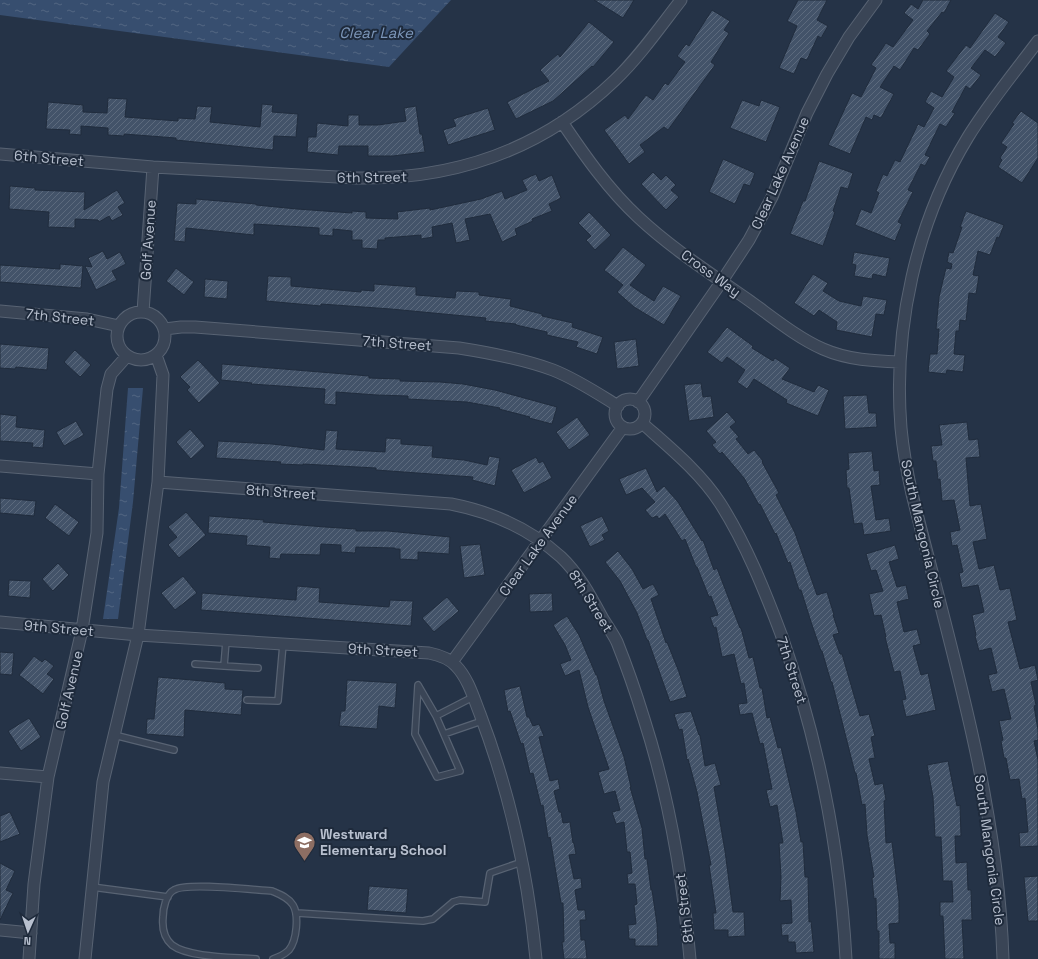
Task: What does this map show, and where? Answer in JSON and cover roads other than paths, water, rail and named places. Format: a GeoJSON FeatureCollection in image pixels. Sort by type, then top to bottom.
{"type":"FeatureCollection","features":[{"type":"Feature","properties":{"kind":"street","name":"6th Street"},"geometry":{"type":"LineString","coordinates":[[0,154],[153,167],[380,179],[415,176],[451,170],[485,160],[539,136],[589,103],[616,79],[640,52],[681,0]]}},
{"type":"Feature","properties":{"kind":"street","name":"Clear Lake Avenue"},"geometry":{"type":"LineString","coordinates":[[638,402],[749,240],[772,197],[807,113],[827,74],[849,37],[876,0]]}},
{"type":"Feature","properties":{"kind":"street","name":"South Mangonia Circle"},"geometry":{"type":"LineString","coordinates":[[1003,959],[1000,907],[993,846],[983,784],[970,723],[906,466],[901,421],[900,362],[905,315],[912,278],[922,241],[934,206],[950,171],[988,106],[1038,41]]}},
{"type":"Feature","properties":{"kind":"street","name":"Cross Way"},"geometry":{"type":"LineString","coordinates":[[562,122],[587,159],[606,183],[637,216],[671,244],[805,340],[842,356],[862,360],[900,362]]}},
{"type":"Feature","properties":{"kind":"street","name":"Golf Avenue"},"geometry":{"type":"LineString","coordinates":[[143,312],[153,167]]}},
{"type":"Feature","properties":{"kind":"street","name":"7th Street"},"geometry":{"type":"LineString","coordinates":[[0,311],[87,319],[119,326]]}},
{"type":"Feature","properties":{"kind":"street"},"geometry":{"type":"LineString","coordinates":[[136,312],[143,312],[156,317],[164,329],[166,336],[161,350],[156,355],[149,359],[142,360],[127,356],[119,346],[117,332],[123,320],[129,315],[136,312]]}},
{"type":"Feature","properties":{"kind":"street","name":"7th Street"},"geometry":{"type":"LineString","coordinates":[[164,329],[181,327],[459,348],[481,351],[519,359],[553,370],[580,383],[618,406]]}},
{"type":"Feature","properties":{"kind":"street"},"geometry":{"type":"LineString","coordinates":[[85,959],[103,782],[138,635],[158,482],[164,374],[156,355]]}},
{"type":"Feature","properties":{"kind":"street","name":"Golf Avenue"},"geometry":{"type":"LineString","coordinates":[[29,959],[34,884],[48,777],[82,630],[97,533],[98,474],[107,388],[111,374],[127,356]]}},
{"type":"Feature","properties":{"kind":"street"},"geometry":{"type":"LineString","coordinates":[[625,400],[638,402],[644,409],[645,414],[642,423],[631,429],[620,425],[615,414],[618,406],[625,400]]}},
{"type":"Feature","properties":{"kind":"street","name":"7th Street"},"geometry":{"type":"LineString","coordinates":[[642,423],[680,457],[706,485],[720,503],[749,553],[770,604],[789,659],[817,757],[829,814],[838,872],[846,959]]}},
{"type":"Feature","properties":{"kind":"street","name":"Clear Lake Avenue"},"geometry":{"type":"LineString","coordinates":[[452,662],[623,427]]}},
{"type":"Feature","properties":{"kind":"street"},"geometry":{"type":"LineString","coordinates":[[0,466],[98,474]]}},
{"type":"Feature","properties":{"kind":"street","name":"8th Street"},"geometry":{"type":"LineString","coordinates":[[158,482],[451,504],[468,507],[502,518],[526,531],[561,557],[579,577],[594,600],[616,641],[636,692],[666,797],[684,904],[690,959]]}},
{"type":"Feature","properties":{"kind":"street","name":"9th Street"},"geometry":{"type":"LineString","coordinates":[[0,622],[138,635],[429,653],[439,655],[452,662],[462,672],[473,697],[506,791],[518,840],[527,889],[536,959]]}},
{"type":"Feature","properties":{"kind":"street"},"geometry":{"type":"LineString","coordinates":[[0,773],[48,777]]}},
{"type":"Feature","properties":{"kind":"street"},"geometry":{"type":"LineString","coordinates":[[0,930],[31,933]]}},
{"type":"Feature","properties":{"kind":"lane"},"geometry":{"type":"LineString","coordinates":[[224,666],[226,641]]}},
{"type":"Feature","properties":{"kind":"lane"},"geometry":{"type":"LineString","coordinates":[[247,700],[278,700],[283,644]]}},
{"type":"Feature","properties":{"kind":"lane"},"geometry":{"type":"LineString","coordinates":[[195,664],[258,668]]}},
{"type":"Feature","properties":{"kind":"lane"},"geometry":{"type":"LineString","coordinates":[[418,685],[436,716],[460,771],[437,777],[415,734],[418,685]]}},
{"type":"Feature","properties":{"kind":"lane"},"geometry":{"type":"LineString","coordinates":[[436,716],[473,697]]}},
{"type":"Feature","properties":{"kind":"lane"},"geometry":{"type":"LineString","coordinates":[[444,734],[482,721]]}},
{"type":"Feature","properties":{"kind":"lane"},"geometry":{"type":"LineString","coordinates":[[114,735],[174,750]]}},
{"type":"Feature","properties":{"kind":"lane"},"geometry":{"type":"LineString","coordinates":[[296,913],[423,921],[432,920],[453,902],[460,900],[485,902],[490,873],[522,862]]}},
{"type":"Feature","properties":{"kind":"lane"},"geometry":{"type":"LineString","coordinates":[[256,959],[197,954],[172,945],[164,933],[162,925],[163,913],[168,897],[173,890],[193,886],[272,891],[283,896],[292,904],[296,913],[296,931],[290,949],[281,957],[273,959]]}},
{"type":"Feature","properties":{"kind":"lane"},"geometry":{"type":"LineString","coordinates":[[92,887],[168,897]]}},
{"type":"Feature","properties":{"kind":"water","name":"Clear Lake"},"geometry":{"type":"Polygon","coordinates":[[[0,0],[451,0],[389,67],[0,15],[0,0]]]}},
{"type":"Feature","properties":{"kind":"water"},"geometry":{"type":"Polygon","coordinates":[[[128,388],[143,388],[133,502],[118,619],[103,619],[119,508],[128,388]]]}},
{"type":"Feature","properties":{"kind":"place","name":"Westward Elementary School"},"geometry":{"type":"Point","coordinates":[304,862]}}]}
